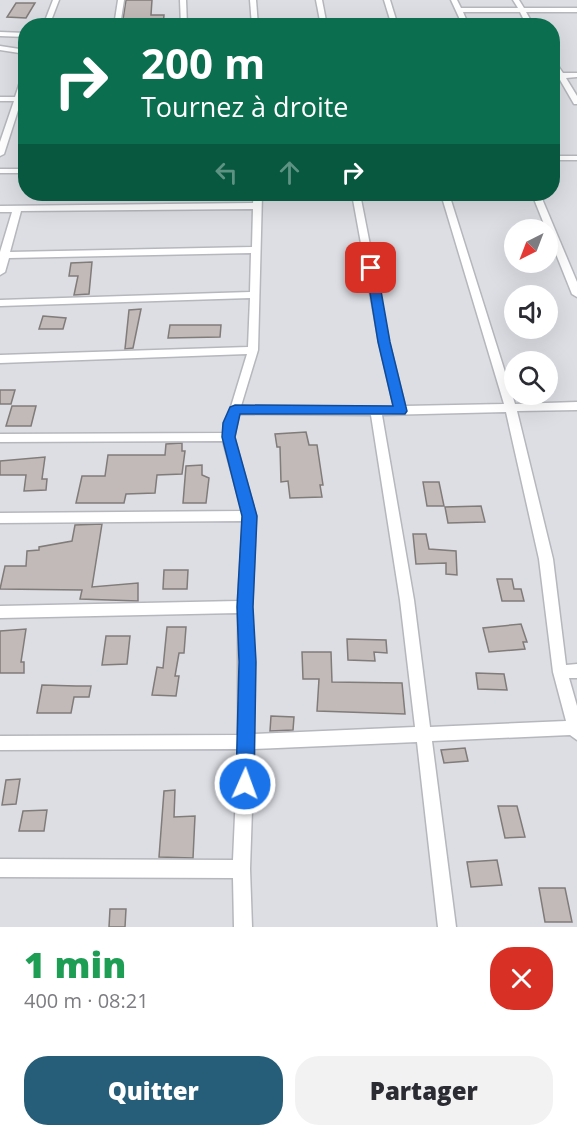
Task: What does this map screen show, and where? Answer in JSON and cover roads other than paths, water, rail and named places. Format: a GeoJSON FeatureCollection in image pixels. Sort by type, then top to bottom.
{"type":"FeatureCollection","features":[{"type":"Feature","properties":{"kind":"street"},"geometry":{"type":"LineString","coordinates":[[49,18],[56,0]]}},
{"type":"Feature","properties":{"kind":"street"},"geometry":{"type":"LineString","coordinates":[[118,18],[121,0]]}},
{"type":"Feature","properties":{"kind":"street"},"geometry":{"type":"LineString","coordinates":[[183,0],[184,18]]}},
{"type":"Feature","properties":{"kind":"street"},"geometry":{"type":"LineString","coordinates":[[253,0],[254,18]]}},
{"type":"Feature","properties":{"kind":"street"},"geometry":{"type":"LineString","coordinates":[[319,0],[322,18]]}},
{"type":"Feature","properties":{"kind":"street"},"geometry":{"type":"LineString","coordinates":[[387,0],[393,18]]}},
{"type":"Feature","properties":{"kind":"street"},"geometry":{"type":"LineString","coordinates":[[454,0],[463,18]]}},
{"type":"Feature","properties":{"kind":"street"},"geometry":{"type":"LineString","coordinates":[[516,0],[526,18]]}},
{"type":"Feature","properties":{"kind":"street"},"geometry":{"type":"LineString","coordinates":[[460,10],[577,10]]}},
{"type":"Feature","properties":{"kind":"street"},"geometry":{"type":"LineString","coordinates":[[0,34],[18,34]]}},
{"type":"Feature","properties":{"kind":"street"},"geometry":{"type":"LineString","coordinates":[[0,48],[18,51]]}},
{"type":"Feature","properties":{"kind":"street"},"geometry":{"type":"LineString","coordinates":[[560,76],[577,75]]}},
{"type":"Feature","properties":{"kind":"street"},"geometry":{"type":"LineString","coordinates":[[560,81],[577,102]]}},
{"type":"Feature","properties":{"kind":"street"},"geometry":{"type":"LineString","coordinates":[[0,99],[18,99]]}},
{"type":"Feature","properties":{"kind":"street"},"geometry":{"type":"LineString","coordinates":[[0,154],[18,107]]}},
{"type":"Feature","properties":{"kind":"street"},"geometry":{"type":"LineString","coordinates":[[560,158],[577,158]]}},
{"type":"Feature","properties":{"kind":"street"},"geometry":{"type":"LineString","coordinates":[[0,171],[18,171]]}},
{"type":"Feature","properties":{"kind":"street"},"geometry":{"type":"LineString","coordinates":[[0,210],[230,201]]}},
{"type":"Feature","properties":{"kind":"street"},"geometry":{"type":"LineString","coordinates":[[243,927],[241,869],[246,741],[245,607],[250,516],[228,437],[230,423],[253,350],[257,201]]}},
{"type":"Feature","properties":{"kind":"street"},"geometry":{"type":"LineString","coordinates":[[357,201],[384,342],[401,411]]}},
{"type":"Feature","properties":{"kind":"street"},"geometry":{"type":"LineString","coordinates":[[0,743],[246,741],[576,730],[560,672],[546,559],[511,408],[448,201]]}},
{"type":"Feature","properties":{"kind":"street"},"geometry":{"type":"LineString","coordinates":[[540,201],[577,294]]}},
{"type":"Feature","properties":{"kind":"street"},"geometry":{"type":"LineString","coordinates":[[0,272],[2,255],[17,209]]}},
{"type":"Feature","properties":{"kind":"street"},"geometry":{"type":"LineString","coordinates":[[2,255],[257,250]]}},
{"type":"Feature","properties":{"kind":"street"},"geometry":{"type":"LineString","coordinates":[[0,303],[254,295]]}},
{"type":"Feature","properties":{"kind":"street"},"geometry":{"type":"LineString","coordinates":[[0,359],[253,350]]}},
{"type":"Feature","properties":{"kind":"street"},"geometry":{"type":"LineString","coordinates":[[235,410],[401,411],[577,406]]}},
{"type":"Feature","properties":{"kind":"street"},"geometry":{"type":"LineString","coordinates":[[376,411],[407,600],[447,927]]}},
{"type":"Feature","properties":{"kind":"street"},"geometry":{"type":"LineString","coordinates":[[0,438],[228,437]]}},
{"type":"Feature","properties":{"kind":"street"},"geometry":{"type":"LineString","coordinates":[[0,518],[250,516]]}},
{"type":"Feature","properties":{"kind":"street"},"geometry":{"type":"LineString","coordinates":[[0,612],[245,607]]}},
{"type":"Feature","properties":{"kind":"street"},"geometry":{"type":"LineString","coordinates":[[560,672],[577,671]]}},
{"type":"Feature","properties":{"kind":"street"},"geometry":{"type":"LineString","coordinates":[[0,868],[241,869]]}}]}
